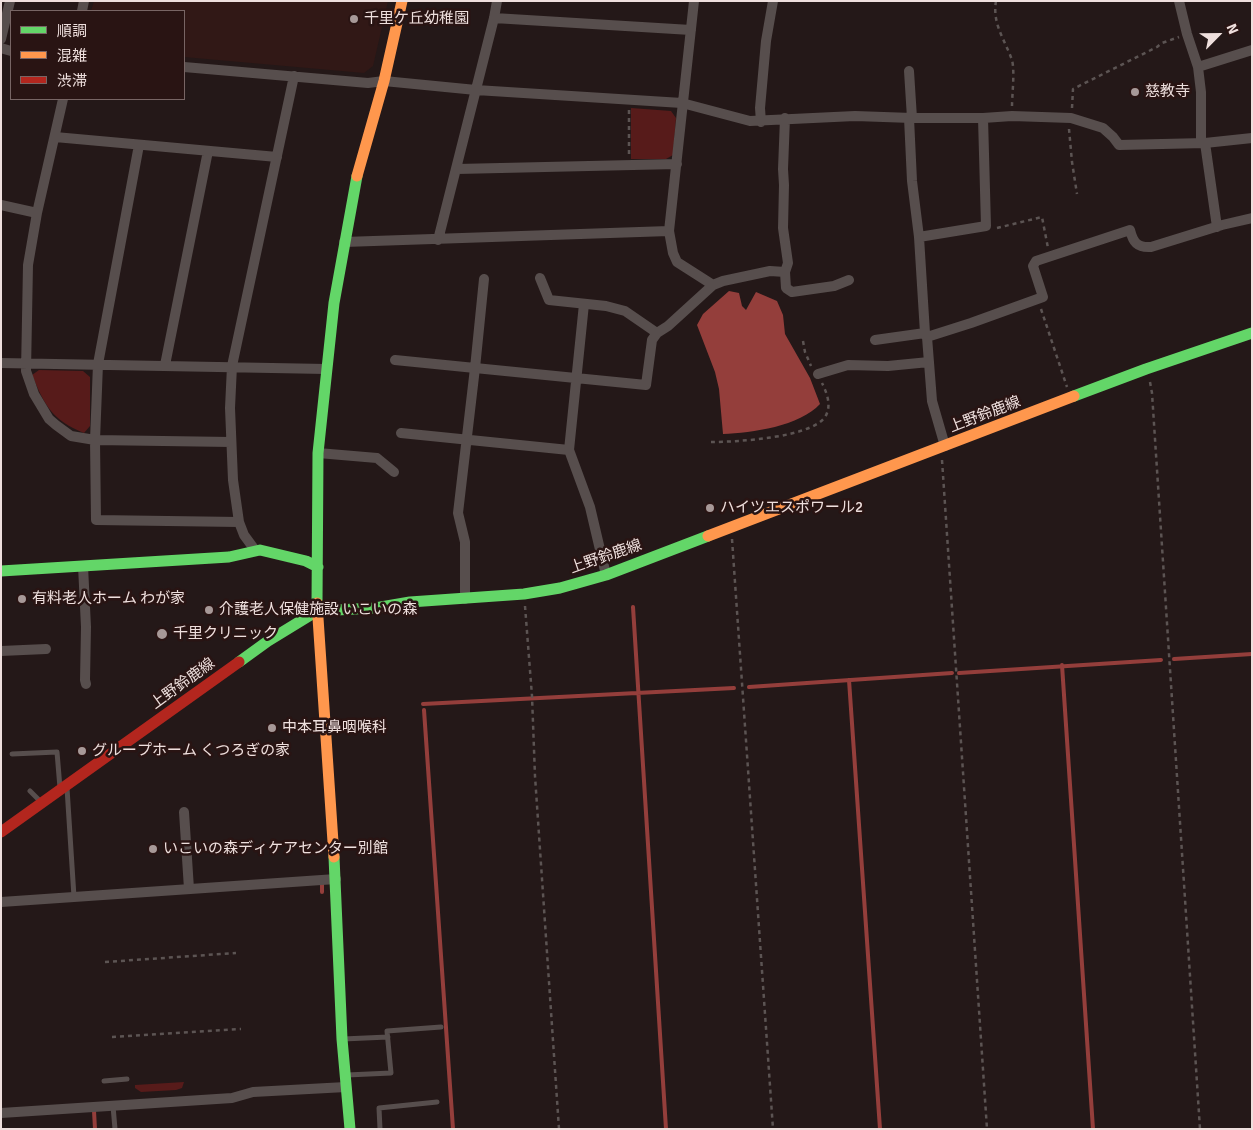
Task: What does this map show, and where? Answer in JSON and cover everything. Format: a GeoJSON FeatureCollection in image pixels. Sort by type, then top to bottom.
{"type":"FeatureCollection","features":[{"type":"Feature","properties":{"kind":"street"},"geometry":{"type":"LineString","coordinates":[[1,38],[10,1]]}},
{"type":"Feature","properties":{"kind":"street"},"geometry":{"type":"LineString","coordinates":[[350,1129],[327,880],[317,611],[318,453],[334,303],[354,188],[384,81],[402,1]]}},
{"type":"Feature","properties":{"kind":"street"},"geometry":{"type":"LineString","coordinates":[[438,240],[497,1]]}},
{"type":"Feature","properties":{"kind":"street"},"geometry":{"type":"LineString","coordinates":[[694,1],[670,231],[673,253],[677,262],[713,285]]}},
{"type":"Feature","properties":{"kind":"street"},"geometry":{"type":"LineString","coordinates":[[761,122],[760,108],[766,41],[773,1]]}},
{"type":"Feature","properties":{"kind":"street"},"geometry":{"type":"LineString","coordinates":[[1180,1],[1187,34],[1198,67],[1203,143],[1217,227]]}},
{"type":"Feature","properties":{"kind":"street"},"geometry":{"type":"LineString","coordinates":[[494,18],[691,30]]}},
{"type":"Feature","properties":{"kind":"street"},"geometry":{"type":"LineString","coordinates":[[1198,67],[1252,50]]}},
{"type":"Feature","properties":{"kind":"street"},"geometry":{"type":"LineString","coordinates":[[185,67],[368,83],[384,81],[476,90],[682,104],[761,122],[785,118],[855,116],[983,118],[1012,116],[1070,118],[1103,128],[1119,145],[1203,143],[1252,138]]}},
{"type":"Feature","properties":{"kind":"street"},"geometry":{"type":"LineString","coordinates":[[909,71],[912,182],[919,237],[928,362],[932,401],[945,446]]}},
{"type":"Feature","properties":{"kind":"street"},"geometry":{"type":"LineString","coordinates":[[255,550],[244,535],[239,522],[233,480],[230,408],[232,366],[294,76]]}},
{"type":"Feature","properties":{"kind":"street"},"geometry":{"type":"LineString","coordinates":[[63,100],[37,213],[28,265],[26,363],[29,384],[49,419],[63,432],[71,436],[96,440],[231,442]]}},
{"type":"Feature","properties":{"kind":"street"},"geometry":{"type":"LineString","coordinates":[[785,118],[782,169],[784,185],[783,228],[788,263],[785,272],[786,288],[792,292],[834,286],[849,280]]}},
{"type":"Feature","properties":{"kind":"street"},"geometry":{"type":"LineString","coordinates":[[919,237],[986,226],[983,118]]}},
{"type":"Feature","properties":{"kind":"street"},"geometry":{"type":"LineString","coordinates":[[55,137],[277,157]]}},
{"type":"Feature","properties":{"kind":"street"},"geometry":{"type":"LineString","coordinates":[[139,145],[98,364],[96,520],[239,522]]}},
{"type":"Feature","properties":{"kind":"street"},"geometry":{"type":"LineString","coordinates":[[164,365],[208,151]]}},
{"type":"Feature","properties":{"kind":"street"},"geometry":{"type":"LineString","coordinates":[[457,168],[678,164]]}},
{"type":"Feature","properties":{"kind":"street"},"geometry":{"type":"LineString","coordinates":[[1,205],[37,213]]}},
{"type":"Feature","properties":{"kind":"street"},"geometry":{"type":"LineString","coordinates":[[875,340],[926,335],[972,323],[1043,297],[1033,266],[1036,261],[1049,256],[1130,230],[1133,241],[1144,247],[1150,247],[1252,218]]}},
{"type":"Feature","properties":{"kind":"street"},"geometry":{"type":"LineString","coordinates":[[344,242],[670,231]]}},
{"type":"Feature","properties":{"kind":"street"},"geometry":{"type":"LineString","coordinates":[[394,360],[646,385],[652,340],[713,285],[770,271],[785,272]]}},
{"type":"Feature","properties":{"kind":"street"},"geometry":{"type":"LineString","coordinates":[[540,278],[549,300],[606,306],[624,311],[658,333]]}},
{"type":"Feature","properties":{"kind":"street"},"geometry":{"type":"LineString","coordinates":[[464,599],[465,542],[458,513],[484,279]]}},
{"type":"Feature","properties":{"kind":"street"},"geometry":{"type":"LineString","coordinates":[[584,304],[570,450],[590,507],[606,576]]}},
{"type":"Feature","properties":{"kind":"street","name":"上野鈴鹿線"},"geometry":{"type":"LineString","coordinates":[[1,832],[268,641],[317,611],[375,608],[410,602],[524,594],[574,585],[606,576],[1146,369],[1252,333]]}},
{"type":"Feature","properties":{"kind":"street"},"geometry":{"type":"LineString","coordinates":[[818,374],[848,366],[888,366],[928,362]]}},
{"type":"Feature","properties":{"kind":"street"},"geometry":{"type":"LineString","coordinates":[[1,363],[326,369]]}},
{"type":"Feature","properties":{"kind":"street"},"geometry":{"type":"LineString","coordinates":[[401,433],[570,450]]}},
{"type":"Feature","properties":{"kind":"street"},"geometry":{"type":"LineString","coordinates":[[318,453],[377,458],[394,472]]}},
{"type":"Feature","properties":{"kind":"street"},"geometry":{"type":"LineString","coordinates":[[1,571],[229,557],[255,550],[306,561],[318,567]]}},
{"type":"Feature","properties":{"kind":"street"},"geometry":{"type":"LineString","coordinates":[[83,566],[86,627],[84,680],[86,684]]}},
{"type":"Feature","properties":{"kind":"street"},"geometry":{"type":"LineString","coordinates":[[1,651],[46,648]]}},
{"type":"Feature","properties":{"kind":"street"},"geometry":{"type":"LineString","coordinates":[[184,812],[189,889]]}},
{"type":"Feature","properties":{"kind":"street"},"geometry":{"type":"LineString","coordinates":[[1,902],[327,880]]}},
{"type":"Feature","properties":{"kind":"street"},"geometry":{"type":"LineString","coordinates":[[1,1112],[232,1098],[253,1092],[346,1087]]}},
{"type":"Feature","properties":{"kind":"lane"},"geometry":{"type":"LineString","coordinates":[[12,754],[57,752],[63,788],[74,897]]}},
{"type":"Feature","properties":{"kind":"lane"},"geometry":{"type":"LineString","coordinates":[[30,791],[42,804]]}},
{"type":"Feature","properties":{"kind":"lane"},"geometry":{"type":"LineString","coordinates":[[346,1075],[390,1073],[387,1031],[441,1027]]}},
{"type":"Feature","properties":{"kind":"lane"},"geometry":{"type":"LineString","coordinates":[[342,1039],[388,1037]]}},
{"type":"Feature","properties":{"kind":"lane"},"geometry":{"type":"LineString","coordinates":[[104,1082],[127,1079]]}},
{"type":"Feature","properties":{"kind":"lane"},"geometry":{"type":"LineString","coordinates":[[380,1129],[379,1108],[437,1102]]}},
{"type":"Feature","properties":{"kind":"lane"},"geometry":{"type":"LineString","coordinates":[[114,1105],[115,1129]]}},
{"type":"Feature","properties":{"kind":"path"},"geometry":{"type":"LineString","coordinates":[[996,1],[995,9],[998,30],[1012,62],[1012,116]]}},
{"type":"Feature","properties":{"kind":"path"},"geometry":{"type":"LineString","coordinates":[[1077,194],[1072,162],[1070,118],[1073,89],[1162,43],[1187,34]]}},
{"type":"Feature","properties":{"kind":"path"},"geometry":{"type":"LineString","coordinates":[[629,101],[629,165]]}},
{"type":"Feature","properties":{"kind":"path"},"geometry":{"type":"LineString","coordinates":[[986,226],[995,228],[1042,217],[1049,256]]}},
{"type":"Feature","properties":{"kind":"path"},"geometry":{"type":"LineString","coordinates":[[1038,299],[1067,388]]}},
{"type":"Feature","properties":{"kind":"path"},"geometry":{"type":"LineString","coordinates":[[711,442],[759,440],[791,433],[825,418],[828,406],[824,387],[818,374],[811,366],[803,341]]}},
{"type":"Feature","properties":{"kind":"path"},"geometry":{"type":"LineString","coordinates":[[1146,369],[1152,392],[1200,1129]]}},
{"type":"Feature","properties":{"kind":"path"},"geometry":{"type":"LineString","coordinates":[[945,446],[941,463],[987,1129]]}},
{"type":"Feature","properties":{"kind":"path"},"geometry":{"type":"LineString","coordinates":[[730,528],[734,554],[773,1129]]}},
{"type":"Feature","properties":{"kind":"path"},"geometry":{"type":"LineString","coordinates":[[524,594],[560,1129]]}},
{"type":"Feature","properties":{"kind":"path"},"geometry":{"type":"LineString","coordinates":[[106,962],[236,953]]}},
{"type":"Feature","properties":{"kind":"path"},"geometry":{"type":"LineString","coordinates":[[112,1037],[241,1029]]}},
{"type":"Feature","properties":{"kind":"shaded area"},"geometry":{"type":"Polygon","coordinates":[[[94,1],[388,1],[373,66],[364,73],[185,57],[185,10],[91,10],[94,1]]]}},
{"type":"Feature","properties":{"kind":"shaded area"},"geometry":{"type":"Polygon","coordinates":[[[631,108],[671,111],[676,118],[673,155],[666,159],[631,159],[631,108]]]}},
{"type":"Feature","properties":{"kind":"shaded area"},"geometry":{"type":"Polygon","coordinates":[[[729,291],[739,293],[742,306],[746,310],[756,292],[777,301],[783,315],[785,334],[810,378],[820,404],[811,412],[775,427],[723,434],[719,389],[715,372],[697,325],[703,314],[729,291]]]}},
{"type":"Feature","properties":{"kind":"shaded area"},"geometry":{"type":"Polygon","coordinates":[[[39,370],[83,371],[90,377],[90,426],[84,433],[64,423],[46,404],[32,375],[39,370]]]}},
{"type":"Feature","properties":{"kind":"shaded area"},"geometry":{"type":"Polygon","coordinates":[[[184,1082],[182,1088],[176,1090],[141,1092],[135,1088],[135,1085],[184,1082]]]}},
{"type":"Feature","properties":{"kind":"waterway"},"geometry":{"type":"LineString","coordinates":[[633,607],[666,1129]]}},
{"type":"Feature","properties":{"kind":"waterway"},"geometry":{"type":"LineString","coordinates":[[1174,659],[1252,654]]}},
{"type":"Feature","properties":{"kind":"waterway"},"geometry":{"type":"LineString","coordinates":[[959,673],[1161,660]]}},
{"type":"Feature","properties":{"kind":"waterway"},"geometry":{"type":"LineString","coordinates":[[1062,665],[1093,1129]]}},
{"type":"Feature","properties":{"kind":"waterway"},"geometry":{"type":"LineString","coordinates":[[749,687],[952,673]]}},
{"type":"Feature","properties":{"kind":"waterway"},"geometry":{"type":"LineString","coordinates":[[849,680],[880,1129]]}},
{"type":"Feature","properties":{"kind":"waterway"},"geometry":{"type":"LineString","coordinates":[[423,704],[734,688]]}},
{"type":"Feature","properties":{"kind":"waterway"},"geometry":{"type":"LineString","coordinates":[[424,710],[453,1129]]}},
{"type":"Feature","properties":{"kind":"waterway"},"geometry":{"type":"LineString","coordinates":[[322,884],[322,892]]}},
{"type":"Feature","properties":{"kind":"waterway"},"geometry":{"type":"LineString","coordinates":[[94,1111],[95,1129]]}},
{"type":"Feature","properties":{"kind":"traffic: fast"},"geometry":{"type":"LineString","coordinates":[[317,603],[318,453],[334,303],[357,176]]}},
{"type":"Feature","properties":{"kind":"traffic: fast"},"geometry":{"type":"LineString","coordinates":[[1074,396],[1252,333]]}},
{"type":"Feature","properties":{"kind":"traffic: fast"},"geometry":{"type":"LineString","coordinates":[[239,662],[268,641],[317,611],[375,608],[410,602],[524,594],[560,588],[606,575],[708,536]]}},
{"type":"Feature","properties":{"kind":"traffic: fast"},"geometry":{"type":"LineString","coordinates":[[1,571],[229,557],[260,550],[306,561],[318,567]]}},
{"type":"Feature","properties":{"kind":"traffic: fast"},"geometry":{"type":"LineString","coordinates":[[334,857],[342,1039],[350,1129]]}},
{"type":"Feature","properties":{"kind":"traffic: slow"},"geometry":{"type":"LineString","coordinates":[[357,176],[384,81],[402,1]]}},
{"type":"Feature","properties":{"kind":"traffic: slow"},"geometry":{"type":"LineString","coordinates":[[708,536],[1074,396]]}},
{"type":"Feature","properties":{"kind":"traffic: slow"},"geometry":{"type":"LineString","coordinates":[[317,603],[334,857]]}},
{"type":"Feature","properties":{"kind":"traffic: jam"},"geometry":{"type":"LineString","coordinates":[[1,832],[239,662]]}},
{"type":"Feature","properties":{"kind":"place","name":"千里ケ丘幼稚園"},"geometry":{"type":"Point","coordinates":[354,19]}},
{"type":"Feature","properties":{"kind":"place","name":"慈教寺"},"geometry":{"type":"Point","coordinates":[1135,92]}},
{"type":"Feature","properties":{"kind":"place","name":"ハイツエスポワール2"},"geometry":{"type":"Point","coordinates":[710,508]}},
{"type":"Feature","properties":{"kind":"place","name":"有料老人ホーム わが家"},"geometry":{"type":"Point","coordinates":[22,599]}},
{"type":"Feature","properties":{"kind":"place","name":"介護老人保健施設 いこいの森"},"geometry":{"type":"Point","coordinates":[209,610]}},
{"type":"Feature","properties":{"kind":"place","name":"千里クリニック"},"geometry":{"type":"Point","coordinates":[162,634]}},
{"type":"Feature","properties":{"kind":"place","name":"中本耳鼻咽喉科"},"geometry":{"type":"Point","coordinates":[272,728]}},
{"type":"Feature","properties":{"kind":"place","name":"グループホーム くつろぎの家"},"geometry":{"type":"Point","coordinates":[82,751]}},
{"type":"Feature","properties":{"kind":"place","name":"いこいの森ディケアセンター別館"},"geometry":{"type":"Point","coordinates":[153,849]}}]}
